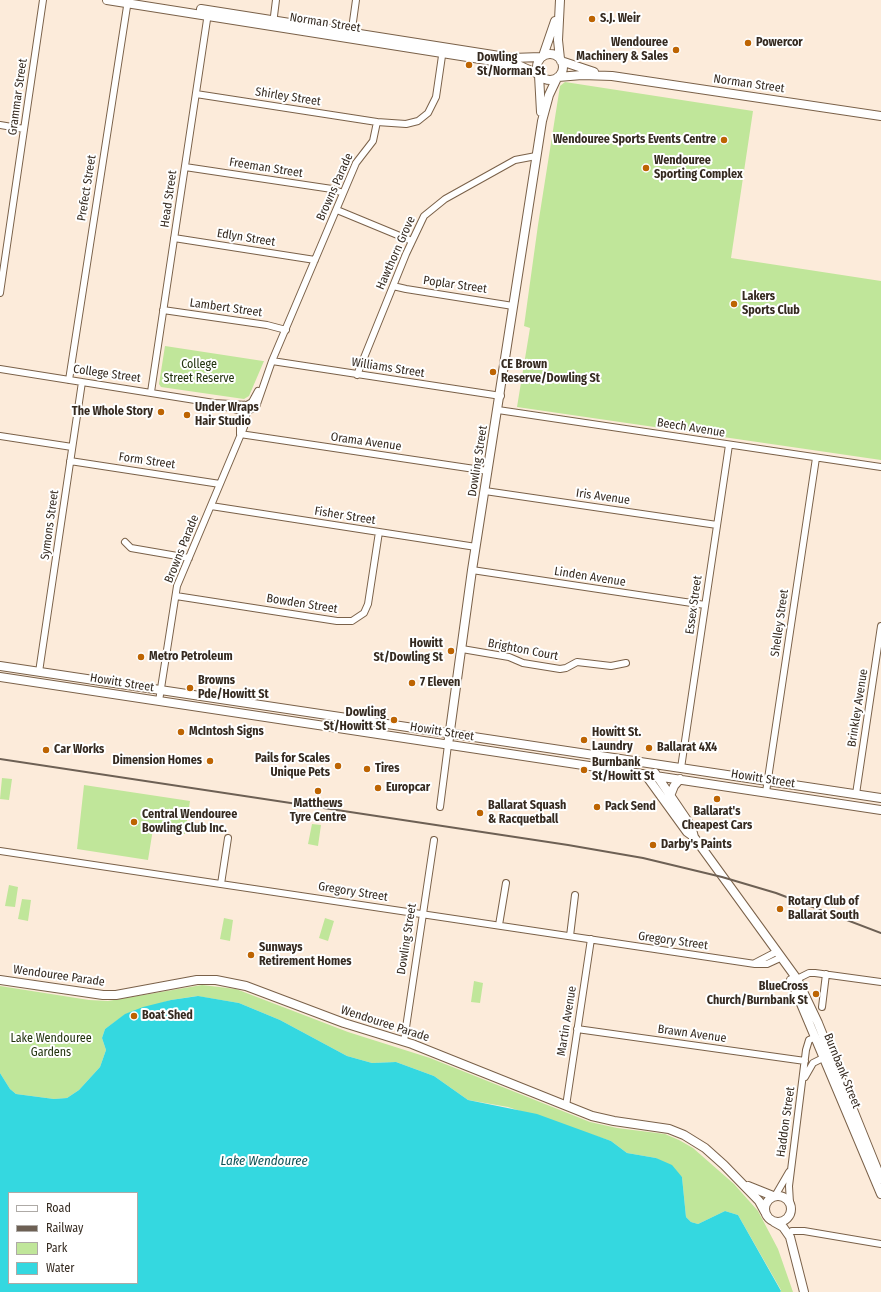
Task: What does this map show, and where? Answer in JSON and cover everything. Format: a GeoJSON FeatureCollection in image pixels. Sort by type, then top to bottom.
{"type":"FeatureCollection","features":[{"type":"Feature","properties":{"kind":"main road","name":"Norman Street"},"geometry":{"type":"LineString","coordinates":[[107,0],[208,12]]}},
{"type":"Feature","properties":{"kind":"main road","name":"Norman Street"},"geometry":{"type":"LineString","coordinates":[[143,0],[273,24],[443,50],[518,65],[549,81],[558,78],[582,75],[612,76],[881,116]]}},
{"type":"Feature","properties":{"kind":"main road"},"geometry":{"type":"LineString","coordinates":[[558,78],[563,70],[558,40],[560,0]]}},
{"type":"Feature","properties":{"kind":"main road"},"geometry":{"type":"LineString","coordinates":[[538,75],[536,66],[550,39],[559,9]]}},
{"type":"Feature","properties":{"kind":"main road","name":"Norman Street"},"geometry":{"type":"LineString","coordinates":[[443,50],[512,58],[554,54],[561,60],[612,76]]}},
{"type":"Feature","properties":{"kind":"main road","name":"Dowling Street"},"geometry":{"type":"LineString","coordinates":[[538,75],[542,121]]}},
{"type":"Feature","properties":{"kind":"main road","name":"Dowling Street"},"geometry":{"type":"LineString","coordinates":[[448,745],[472,570],[498,410],[536,156],[542,121],[551,91],[558,78]]}},
{"type":"Feature","properties":{"kind":"main road","name":"Howitt Street"},"geometry":{"type":"LineString","coordinates":[[0,666],[881,798]]}},
{"type":"Feature","properties":{"kind":"main road","name":"Howitt Street"},"geometry":{"type":"LineString","coordinates":[[0,677],[881,810]]}},
{"type":"Feature","properties":{"kind":"main road"},"geometry":{"type":"LineString","coordinates":[[576,763],[578,753]]}},
{"type":"Feature","properties":{"kind":"main road"},"geometry":{"type":"LineString","coordinates":[[645,774],[652,764]]}},
{"type":"Feature","properties":{"kind":"main road","name":"Burnbank Street"},"geometry":{"type":"LineString","coordinates":[[652,764],[656,775],[691,826],[694,837]]}},
{"type":"Feature","properties":{"kind":"main road","name":"Burnbank Street"},"geometry":{"type":"LineString","coordinates":[[645,774],[687,832],[694,837],[797,980],[881,1179]]}},
{"type":"Feature","properties":{"kind":"main road"},"geometry":{"type":"LineString","coordinates":[[670,796],[674,786],[680,779]]}},
{"type":"Feature","properties":{"kind":"main road","name":"Burnbank Street"},"geometry":{"type":"LineString","coordinates":[[778,955],[820,1037]]}},
{"type":"Feature","properties":{"kind":"main road","name":"Wendouree Parade"},"geometry":{"type":"LineString","coordinates":[[0,980],[108,995],[188,981],[206,980],[226,982],[255,989],[344,1023],[404,1041],[601,1119],[662,1128],[684,1135],[705,1148],[759,1201],[765,1212]]}},
{"type":"Feature","properties":{"kind":"main road","name":"Burnbank Street"},"geometry":{"type":"LineString","coordinates":[[828,1056],[851,1126],[881,1194]]}},
{"type":"Feature","properties":{"kind":"main road","name":"Wendouree Parade"},"geometry":{"type":"LineString","coordinates":[[740,1182],[764,1194],[774,1196]]}},
{"type":"Feature","properties":{"kind":"main road"},"geometry":{"type":"LineString","coordinates":[[796,1258],[795,1242],[789,1222],[790,1203],[783,1197],[774,1196],[765,1204],[765,1212],[774,1222],[781,1225],[788,1234],[796,1258],[804,1292]]}},
{"type":"Feature","properties":{"kind":"main road"},"geometry":{"type":"LineString","coordinates":[[774,1222],[784,1221],[790,1214]]}},
{"type":"Feature","properties":{"kind":"street","name":"Grammar Street"},"geometry":{"type":"LineString","coordinates":[[0,293],[43,0]]}},
{"type":"Feature","properties":{"kind":"street"},"geometry":{"type":"LineString","coordinates":[[273,24],[276,0]]}},
{"type":"Feature","properties":{"kind":"street"},"geometry":{"type":"LineString","coordinates":[[351,35],[356,0]]}},
{"type":"Feature","properties":{"kind":"street","name":"Prefect Street"},"geometry":{"type":"LineString","coordinates":[[68,380],[128,2]]}},
{"type":"Feature","properties":{"kind":"street","name":"Head Street"},"geometry":{"type":"LineString","coordinates":[[151,392],[208,12]]}},
{"type":"Feature","properties":{"kind":"street"},"geometry":{"type":"LineString","coordinates":[[377,122],[406,124],[418,121],[428,113],[436,97],[443,50]]}},
{"type":"Feature","properties":{"kind":"street","name":"Shirley Street"},"geometry":{"type":"LineString","coordinates":[[196,94],[377,122]]}},
{"type":"Feature","properties":{"kind":"street","name":"Browns Parade"},"geometry":{"type":"LineString","coordinates":[[159,701],[178,584],[240,434],[244,409],[256,407],[272,361],[343,193],[358,160],[373,141],[377,122]]}},
{"type":"Feature","properties":{"kind":"street"},"geometry":{"type":"LineString","coordinates":[[0,125],[24,129]]}},
{"type":"Feature","properties":{"kind":"street","name":"Hawthorn Grove"},"geometry":{"type":"LineString","coordinates":[[357,375],[393,286],[424,216],[438,203],[515,160],[536,156]]}},
{"type":"Feature","properties":{"kind":"street","name":"Freeman Street"},"geometry":{"type":"LineString","coordinates":[[185,167],[332,189],[343,193]]}},
{"type":"Feature","properties":{"kind":"street"},"geometry":{"type":"LineString","coordinates":[[337,210],[412,241]]}},
{"type":"Feature","properties":{"kind":"street","name":"Edlyn Street"},"geometry":{"type":"LineString","coordinates":[[174,238],[315,260]]}},
{"type":"Feature","properties":{"kind":"street","name":"Poplar Street"},"geometry":{"type":"LineString","coordinates":[[393,286],[513,306]]}},
{"type":"Feature","properties":{"kind":"street","name":"Lambert Street"},"geometry":{"type":"LineString","coordinates":[[163,310],[267,325],[286,330]]}},
{"type":"Feature","properties":{"kind":"street","name":"Williams Street"},"geometry":{"type":"LineString","coordinates":[[272,361],[500,396]]}},
{"type":"Feature","properties":{"kind":"street","name":"College Street"},"geometry":{"type":"LineString","coordinates":[[0,369],[151,392],[244,409]]}},
{"type":"Feature","properties":{"kind":"street","name":"Symons Street"},"geometry":{"type":"LineString","coordinates":[[40,672],[82,382]]}},
{"type":"Feature","properties":{"kind":"street","name":"Beech Avenue"},"geometry":{"type":"LineString","coordinates":[[498,410],[881,468]]}},
{"type":"Feature","properties":{"kind":"street","name":"Orama Avenue"},"geometry":{"type":"LineString","coordinates":[[240,434],[488,471]]}},
{"type":"Feature","properties":{"kind":"street"},"geometry":{"type":"LineString","coordinates":[[0,436],[72,447]]}},
{"type":"Feature","properties":{"kind":"street","name":"Essex Street"},"geometry":{"type":"LineString","coordinates":[[681,768],[729,445]]}},
{"type":"Feature","properties":{"kind":"street","name":"Shelley Street"},"geometry":{"type":"LineString","coordinates":[[766,792],[816,458]]}},
{"type":"Feature","properties":{"kind":"street","name":"Form Street"},"geometry":{"type":"LineString","coordinates":[[70,461],[220,484]]}},
{"type":"Feature","properties":{"kind":"street","name":"Iris Avenue"},"geometry":{"type":"LineString","coordinates":[[485,491],[717,525]]}},
{"type":"Feature","properties":{"kind":"street","name":"Fisher Street"},"geometry":{"type":"LineString","coordinates":[[211,506],[476,547]]}},
{"type":"Feature","properties":{"kind":"street","name":"Bowden Street"},"geometry":{"type":"LineString","coordinates":[[176,596],[338,622],[352,621],[364,612],[368,604],[379,532]]}},
{"type":"Feature","properties":{"kind":"street"},"geometry":{"type":"LineString","coordinates":[[125,542],[131,548],[189,558]]}},
{"type":"Feature","properties":{"kind":"street","name":"Linden Avenue"},"geometry":{"type":"LineString","coordinates":[[472,570],[705,605]]}},
{"type":"Feature","properties":{"kind":"street","name":"Brinkley Avenue"},"geometry":{"type":"LineString","coordinates":[[856,794],[881,626]]}},
{"type":"Feature","properties":{"kind":"street","name":"Brighton Court"},"geometry":{"type":"LineString","coordinates":[[462,649],[509,657],[520,663],[560,669],[566,668],[577,662],[611,666],[626,663]]}},
{"type":"Feature","properties":{"kind":"street","name":"Dowling Street"},"geometry":{"type":"LineString","coordinates":[[440,806],[448,745]]}},
{"type":"Feature","properties":{"kind":"street"},"geometry":{"type":"LineString","coordinates":[[221,884],[228,838]]}},
{"type":"Feature","properties":{"kind":"street","name":"Dowling Street"},"geometry":{"type":"LineString","coordinates":[[404,1041],[434,840]]}},
{"type":"Feature","properties":{"kind":"street","name":"Gregory Street"},"geometry":{"type":"LineString","coordinates":[[0,851],[749,963],[767,964],[778,955]]}},
{"type":"Feature","properties":{"kind":"street"},"geometry":{"type":"LineString","coordinates":[[499,925],[506,882]]}},
{"type":"Feature","properties":{"kind":"street"},"geometry":{"type":"LineString","coordinates":[[570,936],[575,895]]}},
{"type":"Feature","properties":{"kind":"street","name":"Martin Avenue"},"geometry":{"type":"LineString","coordinates":[[566,1106],[591,940]]}},
{"type":"Feature","properties":{"kind":"street"},"geometry":{"type":"LineString","coordinates":[[797,980],[809,973],[881,982]]}},
{"type":"Feature","properties":{"kind":"street"},"geometry":{"type":"LineString","coordinates":[[822,1007],[826,974]]}},
{"type":"Feature","properties":{"kind":"street","name":"Brawn Avenue"},"geometry":{"type":"LineString","coordinates":[[577,1029],[805,1060]]}},
{"type":"Feature","properties":{"kind":"street","name":"Haddon Street"},"geometry":{"type":"LineString","coordinates":[[790,1203],[788,1193],[808,1042],[820,1037]]}},
{"type":"Feature","properties":{"kind":"street","name":"Haddon Street"},"geometry":{"type":"LineString","coordinates":[[803,1082],[813,1063],[828,1056]]}},
{"type":"Feature","properties":{"kind":"street","name":"Haddon Street"},"geometry":{"type":"LineString","coordinates":[[774,1196],[792,1165]]}},
{"type":"Feature","properties":{"kind":"street"},"geometry":{"type":"LineString","coordinates":[[792,1231],[804,1231],[872,1241],[881,1244]]}},
{"type":"Feature","properties":{"kind":"street"},"geometry":{"type":"LineString","coordinates":[[872,1241],[881,1240]]}},
{"type":"Feature","properties":{"kind":"green space"},"geometry":{"type":"Polygon","coordinates":[[[565,82],[753,111],[731,258],[881,281],[881,460],[517,407],[530,328],[524,326],[538,225],[560,86],[565,82]]]}},
{"type":"Feature","properties":{"kind":"green space","name":"College Street Reserve"},"geometry":{"type":"Polygon","coordinates":[[[165,346],[264,361],[249,396],[244,399],[161,387],[159,384],[165,346]]]}},
{"type":"Feature","properties":{"kind":"green space"},"geometry":{"type":"Polygon","coordinates":[[[2,778],[12,779],[9,800],[0,799],[2,778]]]}},
{"type":"Feature","properties":{"kind":"green space","name":"Central Wendouree Bowling Club Inc."},"geometry":{"type":"Polygon","coordinates":[[[84,785],[190,801],[185,834],[153,829],[148,860],[77,849],[84,785]]]}},
{"type":"Feature","properties":{"kind":"green space"},"geometry":{"type":"Polygon","coordinates":[[[312,824],[321,825],[318,846],[308,844],[312,824]]]}},
{"type":"Feature","properties":{"kind":"green space"},"geometry":{"type":"Polygon","coordinates":[[[9,885],[18,887],[15,907],[5,906],[9,885]]]}},
{"type":"Feature","properties":{"kind":"green space"},"geometry":{"type":"Polygon","coordinates":[[[22,899],[31,900],[28,921],[18,919],[22,899]]]}},
{"type":"Feature","properties":{"kind":"green space"},"geometry":{"type":"Polygon","coordinates":[[[224,918],[233,920],[230,941],[220,939],[224,918]]]}},
{"type":"Feature","properties":{"kind":"green space"},"geometry":{"type":"Polygon","coordinates":[[[325,918],[334,921],[328,941],[319,938],[325,918]]]}},
{"type":"Feature","properties":{"kind":"green space"},"geometry":{"type":"Polygon","coordinates":[[[474,981],[483,983],[480,1003],[471,1002],[474,981]]]}},
{"type":"Feature","properties":{"kind":"green space","name":"Lake Wendouree Gardens"},"geometry":{"type":"Polygon","coordinates":[[[202,985],[236,989],[348,1032],[430,1058],[590,1122],[617,1128],[665,1134],[679,1140],[693,1148],[734,1184],[758,1211],[778,1249],[793,1292],[780,1292],[781,1290],[738,1215],[725,1211],[698,1224],[691,1222],[686,1217],[682,1177],[656,1158],[627,1153],[611,1141],[508,1107],[468,1100],[434,1076],[396,1062],[372,1063],[347,1056],[280,1020],[239,1003],[197,996],[171,1000],[126,1014],[105,1029],[102,1038],[106,1050],[100,1067],[79,1090],[67,1098],[54,1099],[16,1094],[10,1089],[0,1073],[0,986],[89,1000],[108,1001],[202,985]]]}},
{"type":"Feature","properties":{"kind":"water","name":"Lake Wendouree"},"geometry":{"type":"Polygon","coordinates":[[[198,996],[239,1003],[280,1020],[347,1056],[372,1063],[396,1062],[434,1076],[468,1100],[537,1114],[611,1141],[627,1153],[656,1158],[672,1165],[682,1177],[686,1217],[691,1222],[698,1224],[725,1211],[738,1215],[781,1291],[0,1292],[0,1073],[10,1089],[16,1094],[54,1099],[67,1098],[79,1090],[100,1067],[106,1050],[102,1038],[105,1029],[125,1014],[143,1007],[171,1000],[198,996]]]}},
{"type":"Feature","properties":{"kind":"railway"},"geometry":{"type":"LineString","coordinates":[[0,759],[568,845],[643,858],[722,877],[776,893],[881,933]]}},
{"type":"Feature","properties":{"kind":"place","name":"S.J. Weir"},"geometry":{"type":"Point","coordinates":[592,19]}},
{"type":"Feature","properties":{"kind":"place","name":"Powercor"},"geometry":{"type":"Point","coordinates":[748,43]}},
{"type":"Feature","properties":{"kind":"place","name":"Wendouree Machinery & Sales"},"geometry":{"type":"Point","coordinates":[676,50]}},
{"type":"Feature","properties":{"kind":"place","name":"Dowling St/Norman St"},"geometry":{"type":"Point","coordinates":[469,65]}},
{"type":"Feature","properties":{"kind":"place","name":"Wendouree Sports Events Centre"},"geometry":{"type":"Point","coordinates":[724,140]}},
{"type":"Feature","properties":{"kind":"place","name":"Wendouree Sporting Complex"},"geometry":{"type":"Point","coordinates":[646,168]}},
{"type":"Feature","properties":{"kind":"place","name":"Lakers Sports Club"},"geometry":{"type":"Point","coordinates":[734,304]}},
{"type":"Feature","properties":{"kind":"place","name":"CE Brown Reserve/Dowling St"},"geometry":{"type":"Point","coordinates":[493,372]}},
{"type":"Feature","properties":{"kind":"place","name":"The Whole Story"},"geometry":{"type":"Point","coordinates":[161,412]}},
{"type":"Feature","properties":{"kind":"place","name":"Under Wraps Hair Studio"},"geometry":{"type":"Point","coordinates":[187,415]}},
{"type":"Feature","properties":{"kind":"place","name":"Howitt St/Dowling St"},"geometry":{"type":"Point","coordinates":[451,651]}},
{"type":"Feature","properties":{"kind":"place","name":"Metro Petroleum"},"geometry":{"type":"Point","coordinates":[141,657]}},
{"type":"Feature","properties":{"kind":"place","name":"7 Eleven"},"geometry":{"type":"Point","coordinates":[412,683]}},
{"type":"Feature","properties":{"kind":"place","name":"Browns Pde/Howitt St"},"geometry":{"type":"Point","coordinates":[190,688]}},
{"type":"Feature","properties":{"kind":"place","name":"Dowling St/Howitt St"},"geometry":{"type":"Point","coordinates":[394,720]}},
{"type":"Feature","properties":{"kind":"place","name":"McIntosh Signs"},"geometry":{"type":"Point","coordinates":[181,732]}},
{"type":"Feature","properties":{"kind":"place","name":"Howitt St. Laundry"},"geometry":{"type":"Point","coordinates":[584,740]}},
{"type":"Feature","properties":{"kind":"place","name":"Ballarat 4X4"},"geometry":{"type":"Point","coordinates":[649,748]}},
{"type":"Feature","properties":{"kind":"place","name":"Car Works"},"geometry":{"type":"Point","coordinates":[46,750]}},
{"type":"Feature","properties":{"kind":"place","name":"Dimension Homes"},"geometry":{"type":"Point","coordinates":[210,761]}},
{"type":"Feature","properties":{"kind":"place","name":"Pails for Scales Unique Pets"},"geometry":{"type":"Point","coordinates":[338,766]}},
{"type":"Feature","properties":{"kind":"place","name":"Tires"},"geometry":{"type":"Point","coordinates":[367,769]}},
{"type":"Feature","properties":{"kind":"place","name":"Burnbank St/Howitt St"},"geometry":{"type":"Point","coordinates":[584,770]}},
{"type":"Feature","properties":{"kind":"place","name":"Europcar"},"geometry":{"type":"Point","coordinates":[378,788]}},
{"type":"Feature","properties":{"kind":"place","name":"Matthews Tyre Centre"},"geometry":{"type":"Point","coordinates":[318,791]}},
{"type":"Feature","properties":{"kind":"place","name":"Ballarat's Cheapest Cars"},"geometry":{"type":"Point","coordinates":[717,799]}},
{"type":"Feature","properties":{"kind":"place","name":"Pack Send"},"geometry":{"type":"Point","coordinates":[597,807]}},
{"type":"Feature","properties":{"kind":"place","name":"Ballarat Squash & Racquetball"},"geometry":{"type":"Point","coordinates":[480,813]}},
{"type":"Feature","properties":{"kind":"place","name":"Central Wendouree Bowling Club Inc."},"geometry":{"type":"Point","coordinates":[134,822]}},
{"type":"Feature","properties":{"kind":"place","name":"Darby's Paints"},"geometry":{"type":"Point","coordinates":[653,845]}},
{"type":"Feature","properties":{"kind":"place","name":"Rotary Club of Ballarat South"},"geometry":{"type":"Point","coordinates":[780,909]}},
{"type":"Feature","properties":{"kind":"place","name":"Sunways Retirement Homes"},"geometry":{"type":"Point","coordinates":[251,955]}},
{"type":"Feature","properties":{"kind":"place","name":"BlueCross Church/Burnbank St"},"geometry":{"type":"Point","coordinates":[816,994]}},
{"type":"Feature","properties":{"kind":"place","name":"Boat Shed"},"geometry":{"type":"Point","coordinates":[134,1016]}}]}
